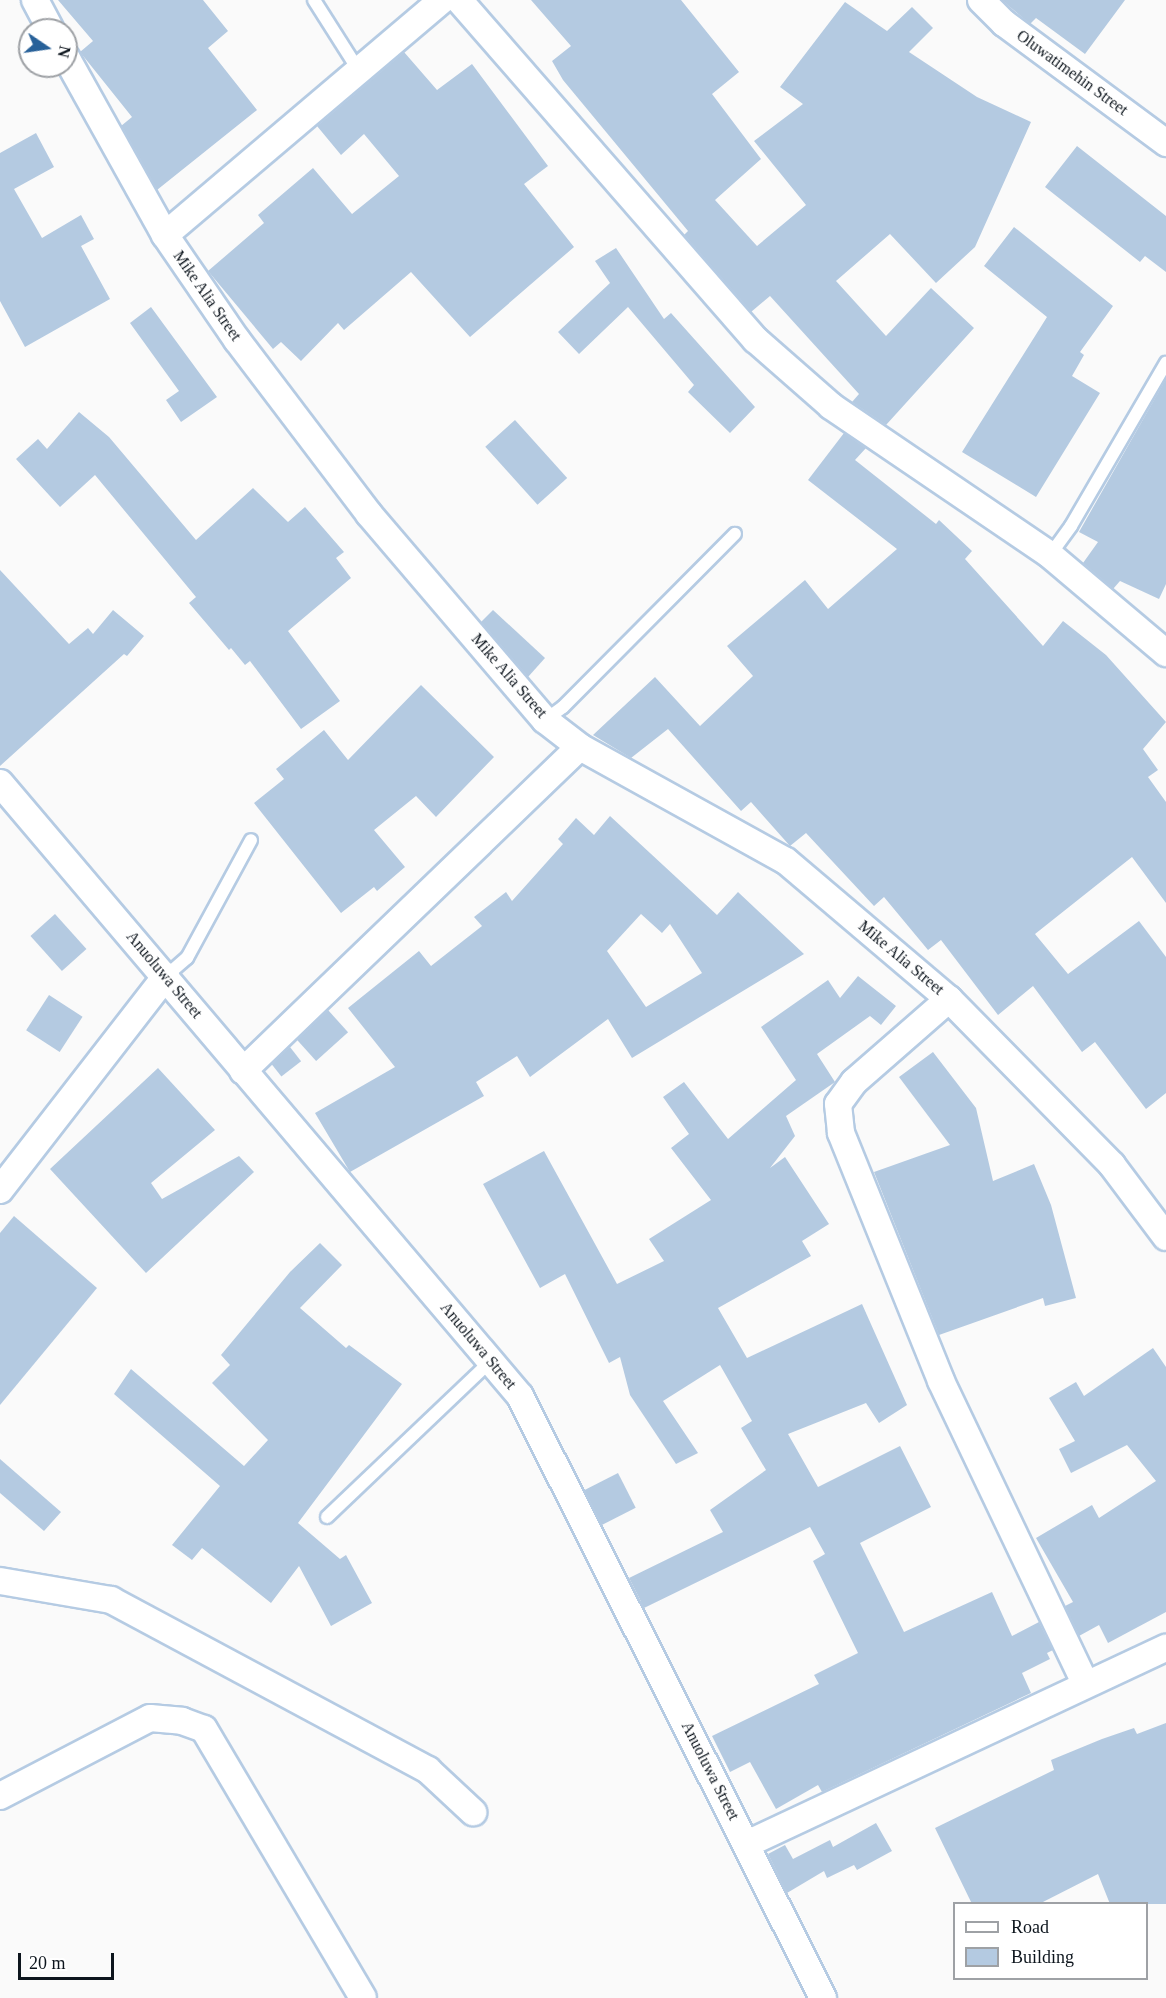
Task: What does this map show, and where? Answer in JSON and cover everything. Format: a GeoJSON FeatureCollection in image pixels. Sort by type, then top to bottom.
{"type":"FeatureCollection","features":[{"type":"Feature","properties":{"kind":"street"},"geometry":{"type":"LineString","coordinates":[[35,0],[45,18]]}},
{"type":"Feature","properties":{"kind":"street"},"geometry":{"type":"LineString","coordinates":[[165,235],[442,0]]}},
{"type":"Feature","properties":{"kind":"street"},"geometry":{"type":"LineString","coordinates":[[459,0],[756,340],[831,406],[1050,555],[1166,653]]}},
{"type":"Feature","properties":{"kind":"street","name":"Oluwatimehin Street"},"geometry":{"type":"LineString","coordinates":[[981,0],[1004,23],[1166,142]]}},
{"type":"Feature","properties":{"kind":"street","name":"Mike Alia Street"},"geometry":{"type":"LineString","coordinates":[[78,78],[165,235],[237,340],[369,514],[545,720],[580,747],[786,861],[950,999],[1112,1165],[1166,1237]]}},
{"type":"Feature","properties":{"kind":"street"},"geometry":{"type":"LineString","coordinates":[[243,1071],[580,747]]}},
{"type":"Feature","properties":{"kind":"street","name":"Anuoluwa Street"},"geometry":{"type":"LineString","coordinates":[[0,783],[520,1396],[823,1998]]}},
{"type":"Feature","properties":{"kind":"street"},"geometry":{"type":"LineString","coordinates":[[0,1190],[166,976]]}},
{"type":"Feature","properties":{"kind":"street"},"geometry":{"type":"LineString","coordinates":[[950,999],[854,1082],[838,1104],[841,1133],[941,1382],[1085,1683]]}},
{"type":"Feature","properties":{"kind":"street"},"geometry":{"type":"LineString","coordinates":[[0,1581],[111,1600],[428,1770],[473,1812]]}},
{"type":"Feature","properties":{"kind":"street"},"geometry":{"type":"LineString","coordinates":[[747,1844],[1085,1683],[1166,1648]]}},
{"type":"Feature","properties":{"kind":"street"},"geometry":{"type":"LineString","coordinates":[[0,1796],[150,1718],[182,1721],[204,1729],[363,1998]]}},
{"type":"Feature","properties":{"kind":"lane"},"geometry":{"type":"LineString","coordinates":[[314,0],[359,71]]}},
{"type":"Feature","properties":{"kind":"lane"},"geometry":{"type":"LineString","coordinates":[[1050,555],[1071,526],[1166,363]]}},
{"type":"Feature","properties":{"kind":"lane"},"geometry":{"type":"LineString","coordinates":[[545,720],[563,707],[735,534]]}},
{"type":"Feature","properties":{"kind":"lane"},"geometry":{"type":"LineString","coordinates":[[166,976],[187,958],[251,840]]}},
{"type":"Feature","properties":{"kind":"lane"},"geometry":{"type":"LineString","coordinates":[[327,1517],[491,1361]]}},
{"type":"Feature","properties":{"kind":"building"},"geometry":{"type":"Polygon","coordinates":[[[58,0],[203,0],[228,31],[208,48],[257,110],[157,190],[121,126],[132,117],[80,52],[93,41],[78,23],[78,18],[73,18],[58,0]]]}},
{"type":"Feature","properties":{"kind":"building"},"geometry":{"type":"Polygon","coordinates":[[[531,0],[681,0],[739,72],[712,94],[761,159],[715,200],[757,246],[806,205],[754,141],[803,104],[780,87],[845,2],[887,31],[912,7],[933,28],[909,52],[977,97],[1031,122],[975,247],[936,283],[890,234],[836,281],[886,336],[931,288],[974,328],[886,425],[852,402],[859,394],[770,296],[751,312],[684,235],[688,231],[563,80],[552,61],[571,46],[531,0]]]}},
{"type":"Feature","properties":{"kind":"building"},"geometry":{"type":"Polygon","coordinates":[[[1002,0],[1125,0],[1085,54],[1036,18],[1030,24],[1002,0]]]}},
{"type":"Feature","properties":{"kind":"building"},"geometry":{"type":"Polygon","coordinates":[[[404,52],[437,90],[472,64],[548,166],[524,184],[574,247],[470,337],[411,272],[344,330],[338,323],[301,361],[281,342],[273,349],[208,271],[264,223],[258,215],[313,168],[352,214],[399,176],[364,134],[341,155],[317,126],[404,52]]]}},
{"type":"Feature","properties":{"kind":"building"},"geometry":{"type":"Polygon","coordinates":[[[36,133],[54,167],[14,189],[42,238],[81,215],[94,239],[81,246],[110,299],[25,347],[0,301],[0,153],[36,133]]]}},
{"type":"Feature","properties":{"kind":"building"},"geometry":{"type":"Polygon","coordinates":[[[1077,146],[1166,216],[1166,272],[1145,256],[1140,262],[1045,187],[1077,146]]]}},
{"type":"Feature","properties":{"kind":"building"},"geometry":{"type":"Polygon","coordinates":[[[1014,227],[1113,306],[1080,352],[1084,355],[1072,376],[1100,393],[1036,497],[962,452],[1047,317],[984,266],[1014,227]]]}},
{"type":"Feature","properties":{"kind":"building"},"geometry":{"type":"Polygon","coordinates":[[[616,248],[664,319],[671,313],[755,407],[730,433],[688,392],[694,385],[628,307],[579,354],[558,332],[610,283],[595,261],[616,248]]]}},
{"type":"Feature","properties":{"kind":"building"},"geometry":{"type":"Polygon","coordinates":[[[151,307],[217,397],[181,422],[166,400],[179,391],[130,323],[151,307]]]}},
{"type":"Feature","properties":{"kind":"building"},"geometry":{"type":"Polygon","coordinates":[[[1166,379],[1166,584],[1159,599],[1120,581],[1113,589],[1083,563],[1098,542],[1079,532],[1166,379]]]}},
{"type":"Feature","properties":{"kind":"building"},"geometry":{"type":"Polygon","coordinates":[[[79,412],[109,437],[196,540],[253,488],[288,522],[305,507],[344,552],[336,558],[351,578],[288,631],[340,701],[301,729],[250,661],[245,665],[231,648],[229,650],[189,603],[196,597],[95,475],[60,507],[16,459],[38,439],[47,449],[79,412]]]}},
{"type":"Feature","properties":{"kind":"building"},"geometry":{"type":"Polygon","coordinates":[[[515,420],[567,478],[537,505],[485,447],[515,420]]]}},
{"type":"Feature","properties":{"kind":"building"},"geometry":{"type":"Polygon","coordinates":[[[844,433],[866,448],[855,460],[936,524],[939,520],[972,551],[965,559],[1043,646],[1063,621],[1106,655],[1166,722],[1143,749],[1158,770],[1148,777],[1166,802],[1166,903],[1132,857],[1035,934],[1068,974],[1139,921],[1166,957],[1166,1093],[1146,1109],[1095,1042],[1082,1052],[1033,986],[998,1015],[941,940],[928,950],[884,897],[874,906],[806,833],[790,846],[751,802],[741,811],[668,729],[631,758],[593,735],[655,677],[700,726],[753,676],[727,646],[805,580],[828,609],[897,549],[808,480],[844,433]]]}},
{"type":"Feature","properties":{"kind":"building"},"geometry":{"type":"Polygon","coordinates":[[[0,570],[69,644],[88,628],[93,634],[113,610],[144,636],[127,656],[124,654],[0,766],[0,570]]]}},
{"type":"Feature","properties":{"kind":"building"},"geometry":{"type":"Polygon","coordinates":[[[493,610],[545,658],[528,677],[481,622],[493,610]]]}},
{"type":"Feature","properties":{"kind":"building"},"geometry":{"type":"Polygon","coordinates":[[[421,685],[494,757],[436,817],[416,796],[374,830],[405,867],[377,891],[374,887],[341,913],[254,803],[284,779],[276,769],[324,730],[348,760],[421,685]]]}},
{"type":"Feature","properties":{"kind":"building"},"geometry":{"type":"Polygon","coordinates":[[[610,816],[717,915],[738,892],[804,954],[632,1058],[608,1019],[530,1077],[517,1056],[476,1082],[484,1096],[350,1172],[315,1113],[395,1067],[348,1008],[419,951],[431,966],[482,926],[474,917],[506,892],[512,901],[563,844],[558,839],[576,818],[594,835],[610,816]],[[641,914],[607,951],[646,1007],[702,973],[670,924],[662,933],[641,914]]]}},
{"type":"Feature","properties":{"kind":"building"},"geometry":{"type":"Polygon","coordinates":[[[55,914],[86,949],[62,971],[30,936],[55,914]]]}},
{"type":"Feature","properties":{"kind":"building"},"geometry":{"type":"Polygon","coordinates":[[[858,976],[896,1006],[881,1025],[870,1016],[817,1054],[835,1082],[786,1116],[795,1136],[770,1168],[785,1157],[829,1224],[802,1241],[811,1256],[718,1308],[747,1358],[862,1304],[907,1405],[879,1423],[866,1403],[788,1434],[818,1487],[900,1446],[931,1507],[860,1543],[904,1632],[992,1592],[1012,1636],[1039,1622],[1053,1650],[1047,1653],[1050,1659],[1022,1673],[1031,1693],[822,1792],[818,1785],[776,1809],[750,1762],[730,1772],[712,1736],[819,1684],[814,1675],[858,1653],[813,1561],[825,1554],[810,1527],[644,1608],[629,1578],[723,1532],[710,1510],[766,1470],[741,1428],[752,1421],[720,1365],[663,1401],[698,1453],[676,1464],[630,1395],[620,1357],[609,1363],[565,1274],[540,1288],[483,1184],[544,1151],[617,1284],[664,1261],[649,1239],[711,1200],[671,1148],[689,1134],[663,1097],[684,1082],[728,1139],[796,1080],[761,1027],[828,980],[840,998],[858,976]]]}},
{"type":"Feature","properties":{"kind":"building"},"geometry":{"type":"Polygon","coordinates":[[[49,995],[83,1017],[60,1052],[26,1030],[49,995]]]}},
{"type":"Feature","properties":{"kind":"building"},"geometry":{"type":"Polygon","coordinates":[[[328,1010],[348,1032],[316,1061],[296,1039],[328,1010]]]}},
{"type":"Feature","properties":{"kind":"building"},"geometry":{"type":"Polygon","coordinates":[[[290,1047],[301,1061],[281,1077],[270,1062],[290,1047]]]}},
{"type":"Feature","properties":{"kind":"building"},"geometry":{"type":"Polygon","coordinates":[[[933,1052],[976,1108],[993,1181],[1034,1164],[1051,1205],[1076,1298],[1045,1306],[1043,1298],[939,1335],[874,1172],[950,1145],[899,1077],[933,1052]]]}},
{"type":"Feature","properties":{"kind":"building"},"geometry":{"type":"Polygon","coordinates":[[[158,1068],[215,1130],[151,1183],[162,1199],[239,1156],[254,1172],[146,1273],[50,1169],[158,1068]]]}},
{"type":"Feature","properties":{"kind":"building"},"geometry":{"type":"Polygon","coordinates":[[[14,1216],[97,1288],[0,1405],[0,1233],[14,1216]]]}},
{"type":"Feature","properties":{"kind":"building"},"geometry":{"type":"Polygon","coordinates":[[[320,1243],[342,1265],[300,1308],[346,1348],[349,1345],[402,1384],[298,1523],[340,1559],[346,1555],[372,1603],[331,1626],[299,1566],[271,1603],[202,1548],[192,1560],[172,1545],[220,1486],[114,1394],[131,1369],[244,1466],[268,1440],[212,1383],[230,1365],[221,1355],[290,1272],[320,1243]]]}},
{"type":"Feature","properties":{"kind":"building"},"geometry":{"type":"Polygon","coordinates":[[[1153,1348],[1166,1367],[1166,1612],[1108,1643],[1099,1625],[1079,1636],[1065,1606],[1073,1602],[1036,1538],[1092,1505],[1099,1518],[1156,1481],[1127,1445],[1071,1473],[1059,1449],[1075,1441],[1049,1398],[1076,1382],[1084,1396],[1153,1348]]]}},
{"type":"Feature","properties":{"kind":"building"},"geometry":{"type":"Polygon","coordinates":[[[0,1459],[61,1512],[44,1531],[0,1493],[0,1459]]]}},
{"type":"Feature","properties":{"kind":"building"},"geometry":{"type":"Polygon","coordinates":[[[618,1473],[636,1508],[602,1525],[584,1490],[618,1473]]]}},
{"type":"Feature","properties":{"kind":"building"},"geometry":{"type":"Polygon","coordinates":[[[1166,1723],[1166,1904],[1109,1902],[1098,1874],[1043,1902],[971,1902],[935,1828],[1054,1770],[1051,1760],[1134,1728],[1137,1734],[1166,1723]]]}},
{"type":"Feature","properties":{"kind":"building"},"geometry":{"type":"Polygon","coordinates":[[[876,1823],[892,1851],[857,1870],[854,1865],[827,1878],[824,1871],[787,1893],[768,1854],[785,1845],[793,1859],[830,1840],[833,1847],[876,1823]]]}}]}
